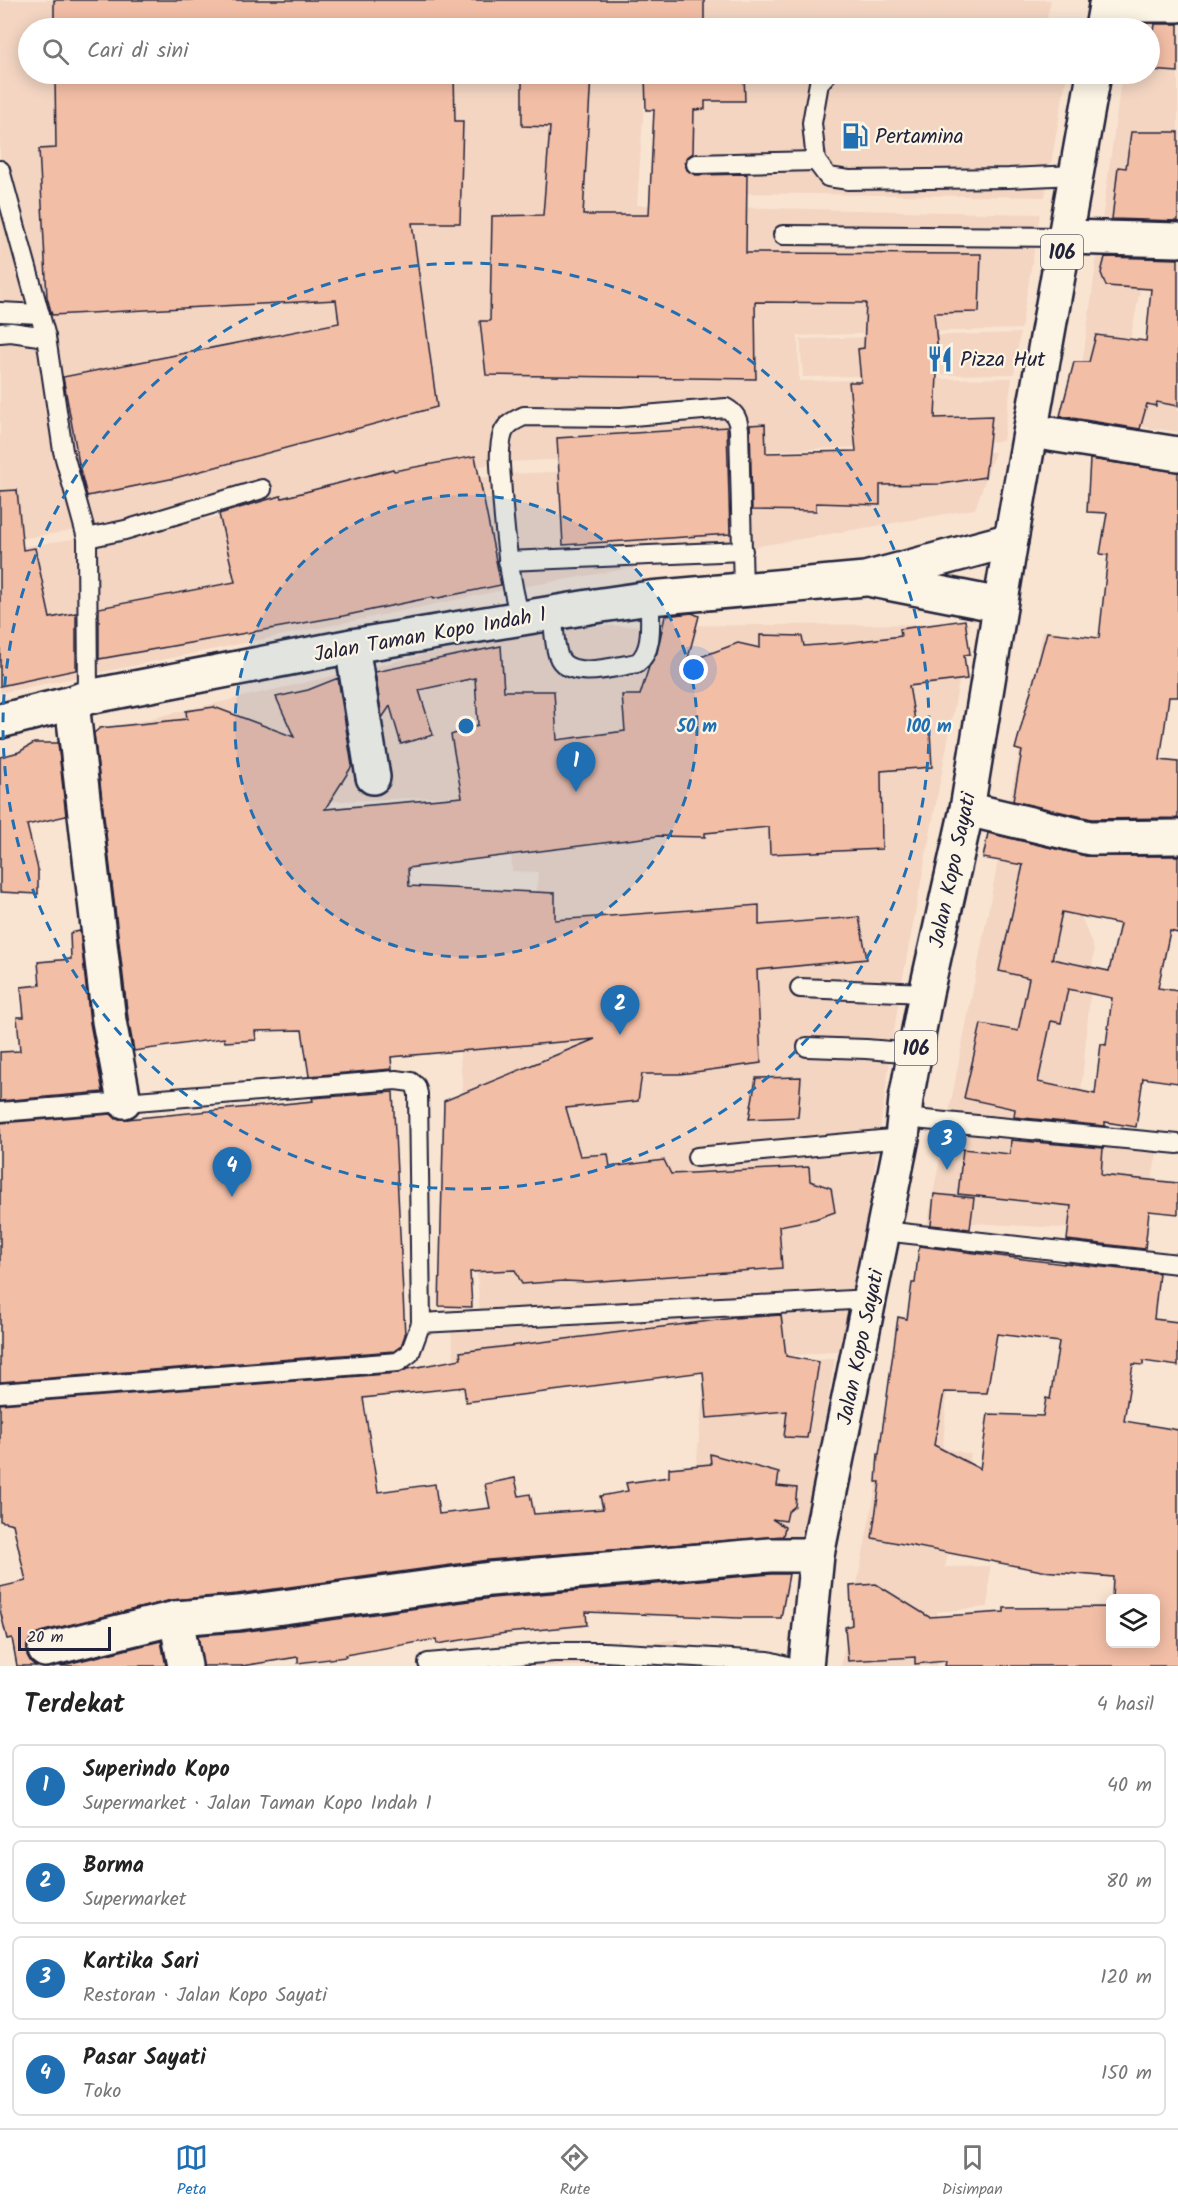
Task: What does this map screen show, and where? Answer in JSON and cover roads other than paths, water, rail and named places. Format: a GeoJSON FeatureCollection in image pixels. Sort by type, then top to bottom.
{"type":"FeatureCollection","features":[{"type":"Feature","properties":{"kind":"main road"},"geometry":{"type":"LineString","coordinates":[[1105,11],[1178,5]]}},
{"type":"Feature","properties":{"kind":"main road","name":"Jalan Kopo Sayati"},"geometry":{"type":"LineString","coordinates":[[806,1666],[818,1555],[884,1231],[926,993],[967,809],[1011,540],[1092,84]]}},
{"type":"Feature","properties":{"kind":"main road"},"geometry":{"type":"LineString","coordinates":[[1065,237],[1178,240]]}},
{"type":"Feature","properties":{"kind":"main road"},"geometry":{"type":"LineString","coordinates":[[1031,431],[1178,454]]}},
{"type":"Feature","properties":{"kind":"main road","name":"Jalan Taman Kopo Indah 1"},"geometry":{"type":"LineString","coordinates":[[0,721],[80,700],[352,646],[520,618],[650,598],[865,579],[1011,540]]}},
{"type":"Feature","properties":{"kind":"main road","name":"Jalan Taman Kopo Indah 1"},"geometry":{"type":"LineString","coordinates":[[865,579],[1000,605]]}},
{"type":"Feature","properties":{"kind":"main road"},"geometry":{"type":"LineString","coordinates":[[352,646],[373,777]]}},
{"type":"Feature","properties":{"kind":"main road"},"geometry":{"type":"LineString","coordinates":[[80,700],[108,1010],[124,1101]]}},
{"type":"Feature","properties":{"kind":"main road"},"geometry":{"type":"LineString","coordinates":[[967,809],[1090,838],[1178,837]]}},
{"type":"Feature","properties":{"kind":"main road"},"geometry":{"type":"LineString","coordinates":[[45,1650],[176,1618],[239,1613],[490,1579],[770,1555],[818,1555]]}},
{"type":"Feature","properties":{"kind":"main road"},"geometry":{"type":"LineString","coordinates":[[176,1618],[185,1666]]}},
{"type":"Feature","properties":{"kind":"lane"},"geometry":{"type":"LineString","coordinates":[[819,84],[812,123],[816,161],[828,177],[849,180],[1075,175]]}},
{"type":"Feature","properties":{"kind":"lane"},"geometry":{"type":"LineString","coordinates":[[696,164],[816,161]]}},
{"type":"Feature","properties":{"kind":"lane"},"geometry":{"type":"LineString","coordinates":[[0,170],[46,337],[63,452],[87,538],[80,700]]}},
{"type":"Feature","properties":{"kind":"lane"},"geometry":{"type":"LineString","coordinates":[[783,235],[1065,237]]}},
{"type":"Feature","properties":{"kind":"lane"},"geometry":{"type":"LineString","coordinates":[[0,312],[40,314]]}},
{"type":"Feature","properties":{"kind":"lane"},"geometry":{"type":"LineString","coordinates":[[0,333],[11,332],[46,337]]}},
{"type":"Feature","properties":{"kind":"lane"},"geometry":{"type":"LineString","coordinates":[[520,618],[510,581],[499,454],[504,431],[512,422],[525,416],[621,417],[726,408],[732,411],[739,429],[743,590]]}},
{"type":"Feature","properties":{"kind":"lane"},"geometry":{"type":"LineString","coordinates":[[87,538],[124,531],[262,489]]}},
{"type":"Feature","properties":{"kind":"lane"},"geometry":{"type":"LineString","coordinates":[[508,561],[743,551]]}},
{"type":"Feature","properties":{"kind":"lane"},"geometry":{"type":"LineString","coordinates":[[552,613],[558,657],[570,668],[588,671],[637,663],[644,658],[648,648],[650,598]]}},
{"type":"Feature","properties":{"kind":"lane"},"geometry":{"type":"LineString","coordinates":[[800,988],[926,993]]}},
{"type":"Feature","properties":{"kind":"lane"},"geometry":{"type":"LineString","coordinates":[[807,1047],[915,1053]]}},
{"type":"Feature","properties":{"kind":"lane"},"geometry":{"type":"LineString","coordinates":[[0,1112],[396,1080],[411,1082],[416,1086],[418,1094],[421,1323],[410,1353],[398,1362],[0,1393]]}},
{"type":"Feature","properties":{"kind":"lane"},"geometry":{"type":"LineString","coordinates":[[697,1157],[903,1128],[1178,1144]]}},
{"type":"Feature","properties":{"kind":"lane"},"geometry":{"type":"LineString","coordinates":[[884,1231],[1178,1264]]}},
{"type":"Feature","properties":{"kind":"lane"},"geometry":{"type":"LineString","coordinates":[[421,1323],[870,1299]]}},
{"type":"Feature","properties":{"kind":"lane"},"geometry":{"type":"LineString","coordinates":[[428,1663],[554,1652],[677,1661],[768,1661],[787,1666]]}},
{"type":"Feature","properties":{"kind":"place","name":"Pertamina"},"geometry":{"type":"Point","coordinates":[855,136]}},
{"type":"Feature","properties":{"kind":"place","name":"Pizza Hut"},"geometry":{"type":"Point","coordinates":[940,359]}},
{"type":"Feature","properties":{"kind":"place","name":"Superindo Kopo"},"geometry":{"type":"Point","coordinates":[576,792]}},
{"type":"Feature","properties":{"kind":"place","name":"Borma"},"geometry":{"type":"Point","coordinates":[620,1035]}},
{"type":"Feature","properties":{"kind":"place","name":"Kartika Sari"},"geometry":{"type":"Point","coordinates":[947,1170]}},
{"type":"Feature","properties":{"kind":"place","name":"Pasar Sayati"},"geometry":{"type":"Point","coordinates":[232,1197]}}]}
